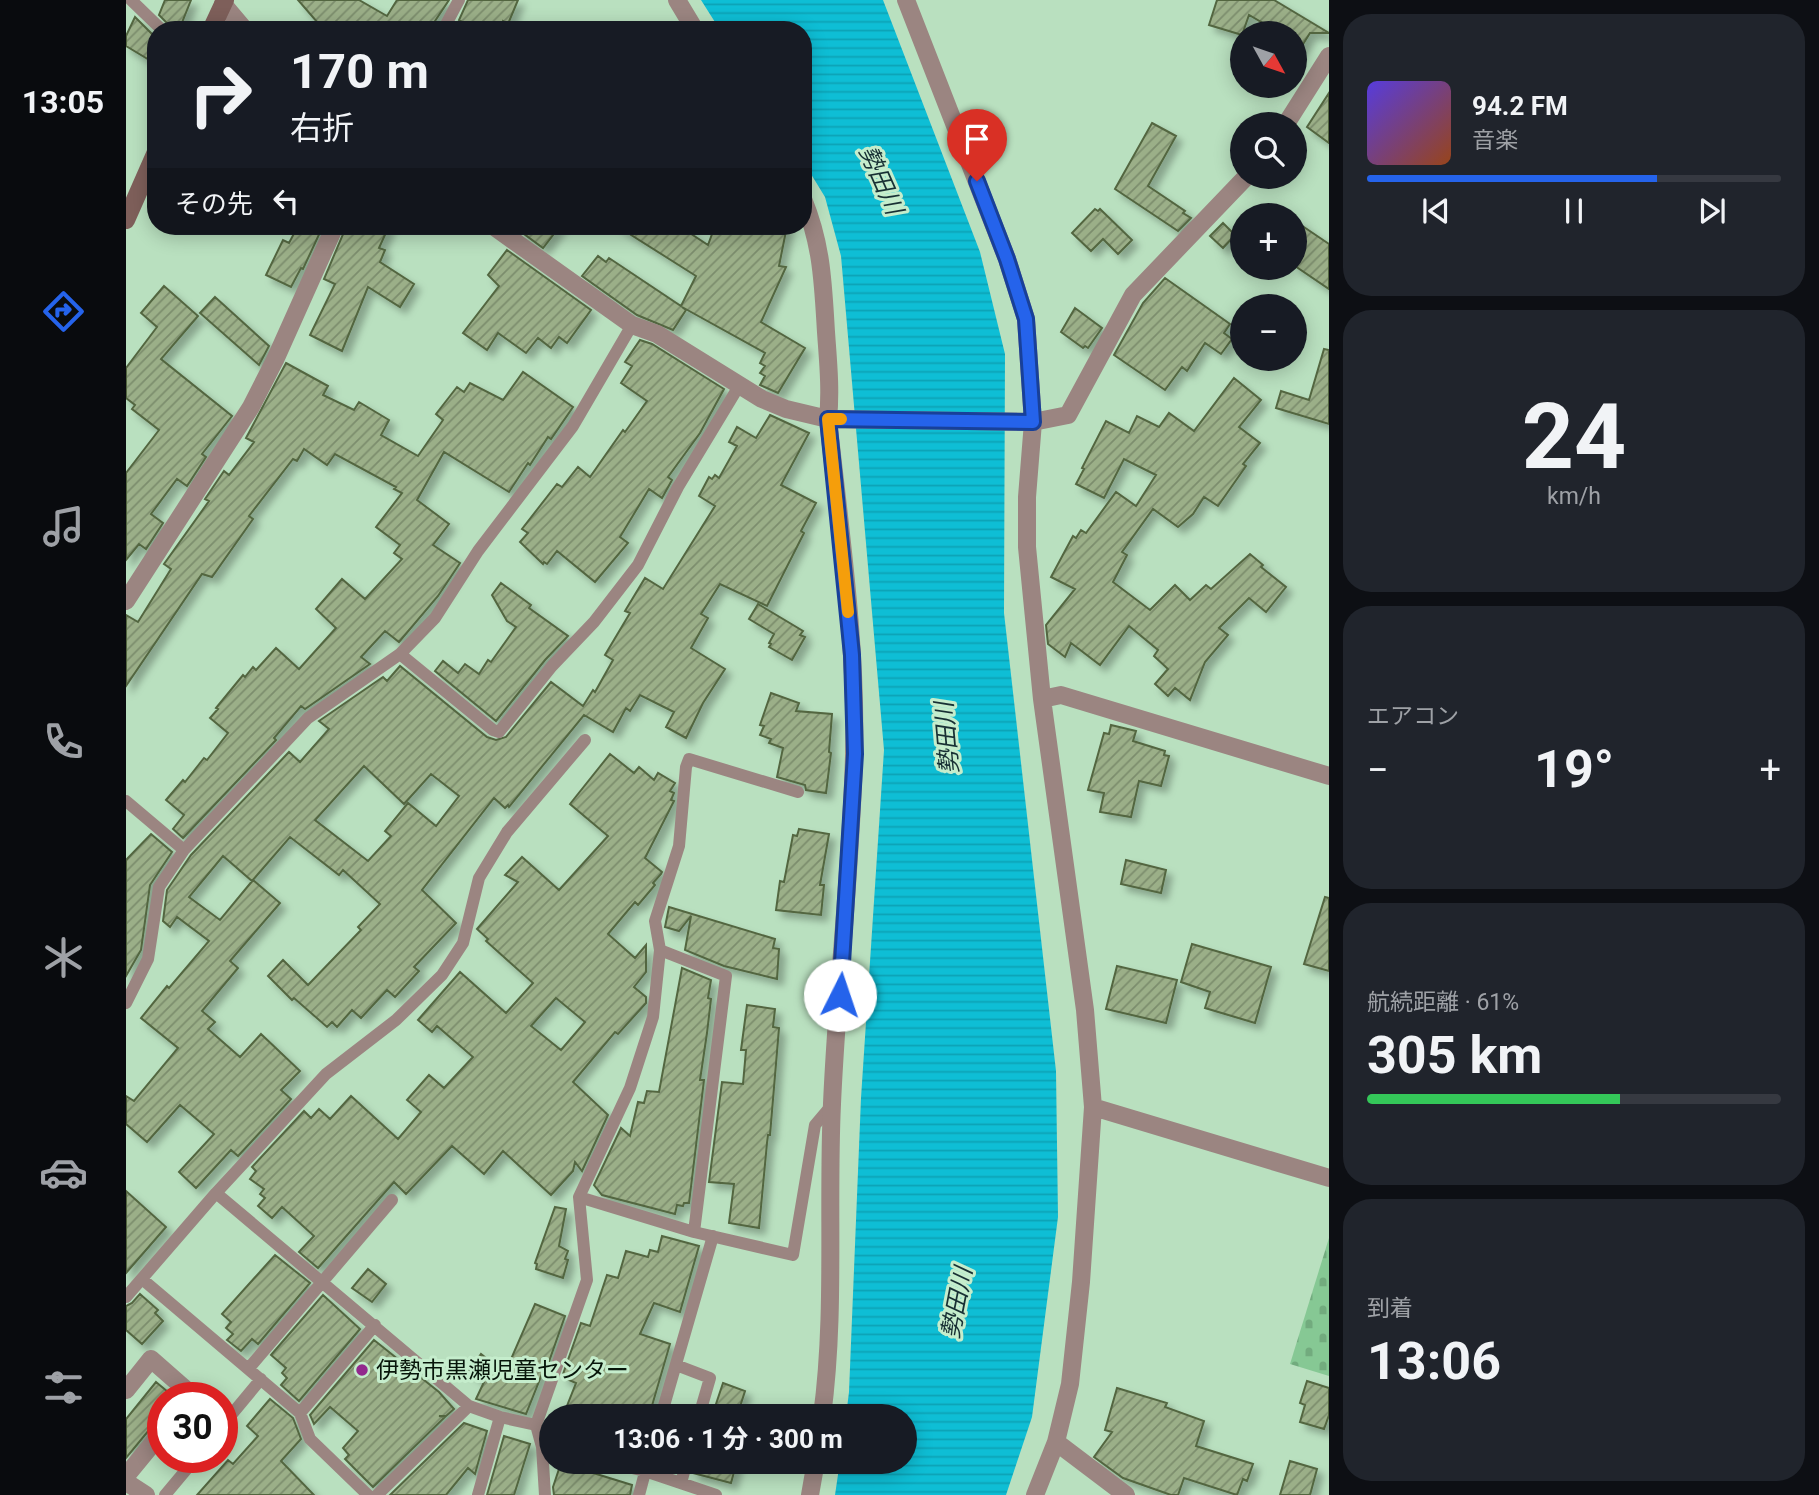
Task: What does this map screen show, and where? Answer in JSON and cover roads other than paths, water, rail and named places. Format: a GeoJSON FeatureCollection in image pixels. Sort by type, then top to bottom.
{"type":"FeatureCollection","features":[{"type":"Feature","properties":{"kind":"main road"},"geometry":{"type":"LineString","coordinates":[[215,21],[224,2]]}},
{"type":"Feature","properties":{"kind":"main road"},"geometry":{"type":"LineString","coordinates":[[126,220],[147,172]]}},
{"type":"Feature","properties":{"kind":"street"},"geometry":{"type":"LineString","coordinates":[[677,0],[690,21]]}},
{"type":"Feature","properties":{"kind":"street"},"geometry":{"type":"LineString","coordinates":[[906,0],[1007,259],[1026,319],[1030,422],[1027,547],[1042,699],[1085,1010],[1093,1107],[1081,1282],[1070,1384],[1056,1442],[1035,1495]]}},
{"type":"Feature","properties":{"kind":"street"},"geometry":{"type":"LineString","coordinates":[[224,2],[238,21]]}},
{"type":"Feature","properties":{"kind":"street"},"geometry":{"type":"LineString","coordinates":[[1294,112],[1329,56]]}},
{"type":"Feature","properties":{"kind":"street"},"geometry":{"type":"LineString","coordinates":[[506,235],[632,325],[657,334],[739,386],[786,409],[828,419],[1030,422],[1068,415],[1133,295],[1235,189]]}},
{"type":"Feature","properties":{"kind":"street"},"geometry":{"type":"LineString","coordinates":[[812,222],[820,252],[831,393],[828,419],[852,655],[855,754],[831,1106],[832,1230],[823,1404]]}},
{"type":"Feature","properties":{"kind":"street"},"geometry":{"type":"LineString","coordinates":[[126,601],[251,407],[331,235]]}},
{"type":"Feature","properties":{"kind":"street"},"geometry":{"type":"LineString","coordinates":[[1042,699],[1061,695],[1329,776]]}},
{"type":"Feature","properties":{"kind":"street"},"geometry":{"type":"LineString","coordinates":[[1093,1107],[1329,1178]]}},
{"type":"Feature","properties":{"kind":"street"},"geometry":{"type":"LineString","coordinates":[[126,1390],[151,1359],[177,1382]]}},
{"type":"Feature","properties":{"kind":"street"},"geometry":{"type":"LineString","coordinates":[[1056,1442],[1126,1495]]}},
{"type":"Feature","properties":{"kind":"street"},"geometry":{"type":"LineString","coordinates":[[126,1476],[147,1450]]}},
{"type":"Feature","properties":{"kind":"street"},"geometry":{"type":"LineString","coordinates":[[810,1495],[814,1474]]}},
{"type":"Feature","properties":{"kind":"street"},"geometry":{"type":"LineString","coordinates":[[126,1482],[146,1495]]}},
{"type":"Feature","properties":{"kind":"lane"},"geometry":{"type":"LineString","coordinates":[[131,0],[153,21]]}},
{"type":"Feature","properties":{"kind":"lane"},"geometry":{"type":"LineString","coordinates":[[448,21],[459,0]]}},
{"type":"Feature","properties":{"kind":"lane"},"geometry":{"type":"LineString","coordinates":[[126,1003],[148,959],[159,887],[184,850],[307,718],[400,654],[435,618],[478,551],[573,426],[632,325]]}},
{"type":"Feature","properties":{"kind":"lane"},"geometry":{"type":"LineString","coordinates":[[400,654],[493,730],[499,732],[552,666],[594,622],[638,565],[678,487],[739,386]]}},
{"type":"Feature","properties":{"kind":"lane"},"geometry":{"type":"LineString","coordinates":[[126,1297],[216,1193],[326,1074],[396,1020],[442,975],[463,943],[479,878],[507,832],[584,740]]}},
{"type":"Feature","properties":{"kind":"lane"},"geometry":{"type":"LineString","coordinates":[[539,1431],[536,1425],[587,1279],[579,1197],[630,1088],[653,1017],[660,950],[654,921],[679,846],[686,767],[689,760],[798,792]]}},
{"type":"Feature","properties":{"kind":"lane"},"geometry":{"type":"LineString","coordinates":[[126,801],[184,850]]}},
{"type":"Feature","properties":{"kind":"lane"},"geometry":{"type":"LineString","coordinates":[[660,950],[726,976],[694,1232]]}},
{"type":"Feature","properties":{"kind":"lane"},"geometry":{"type":"LineString","coordinates":[[579,1197],[694,1232],[793,1255],[816,1125],[831,1106]]}},
{"type":"Feature","properties":{"kind":"lane"},"geometry":{"type":"LineString","coordinates":[[216,1193],[470,1406],[500,1417],[536,1425]]}},
{"type":"Feature","properties":{"kind":"lane"},"geometry":{"type":"LineString","coordinates":[[249,1368],[392,1200]]}},
{"type":"Feature","properties":{"kind":"lane"},"geometry":{"type":"LineString","coordinates":[[665,1404],[713,1236]]}},
{"type":"Feature","properties":{"kind":"lane"},"geometry":{"type":"LineString","coordinates":[[142,1279],[300,1413],[310,1439],[368,1495]]}},
{"type":"Feature","properties":{"kind":"lane"},"geometry":{"type":"LineString","coordinates":[[300,1413],[375,1325]]}},
{"type":"Feature","properties":{"kind":"lane"},"geometry":{"type":"LineString","coordinates":[[676,1366],[710,1378],[702,1404]]}},
{"type":"Feature","properties":{"kind":"lane"},"geometry":{"type":"LineString","coordinates":[[238,1406],[261,1378]]}},
{"type":"Feature","properties":{"kind":"lane"},"geometry":{"type":"LineString","coordinates":[[377,1495],[470,1406]]}},
{"type":"Feature","properties":{"kind":"lane"},"geometry":{"type":"LineString","coordinates":[[478,1495],[500,1417]]}},
{"type":"Feature","properties":{"kind":"lane"},"geometry":{"type":"LineString","coordinates":[[165,1495],[183,1473]]}},
{"type":"Feature","properties":{"kind":"lane"},"geometry":{"type":"LineString","coordinates":[[545,1495],[546,1474]]}},
{"type":"Feature","properties":{"kind":"lane"},"geometry":{"type":"LineString","coordinates":[[639,1495],[645,1474]]}},
{"type":"Feature","properties":{"kind":"lane"},"geometry":{"type":"LineString","coordinates":[[663,1474],[716,1495]]}},
{"type":"Feature","properties":{"kind":"lane"},"geometry":{"type":"LineString","coordinates":[[681,1483],[683,1474]]}},
{"type":"Feature","properties":{"kind":"water","name":"勢田川"},"geometry":{"type":"Polygon","coordinates":[[[701,0],[883,0],[980,252],[1005,354],[1004,613],[1056,1071],[1058,1217],[1032,1417],[1006,1495],[835,1495],[838,1474],[917,1474],[917,1404],[848,1404],[861,1098],[884,750],[841,256],[825,197],[812,176],[812,21],[714,21],[701,0]]]}},
{"type":"Feature","properties":{"kind":"place","name":"伊勢市黒瀬児童センター"},"geometry":{"type":"Point","coordinates":[362,1370]}}]}
